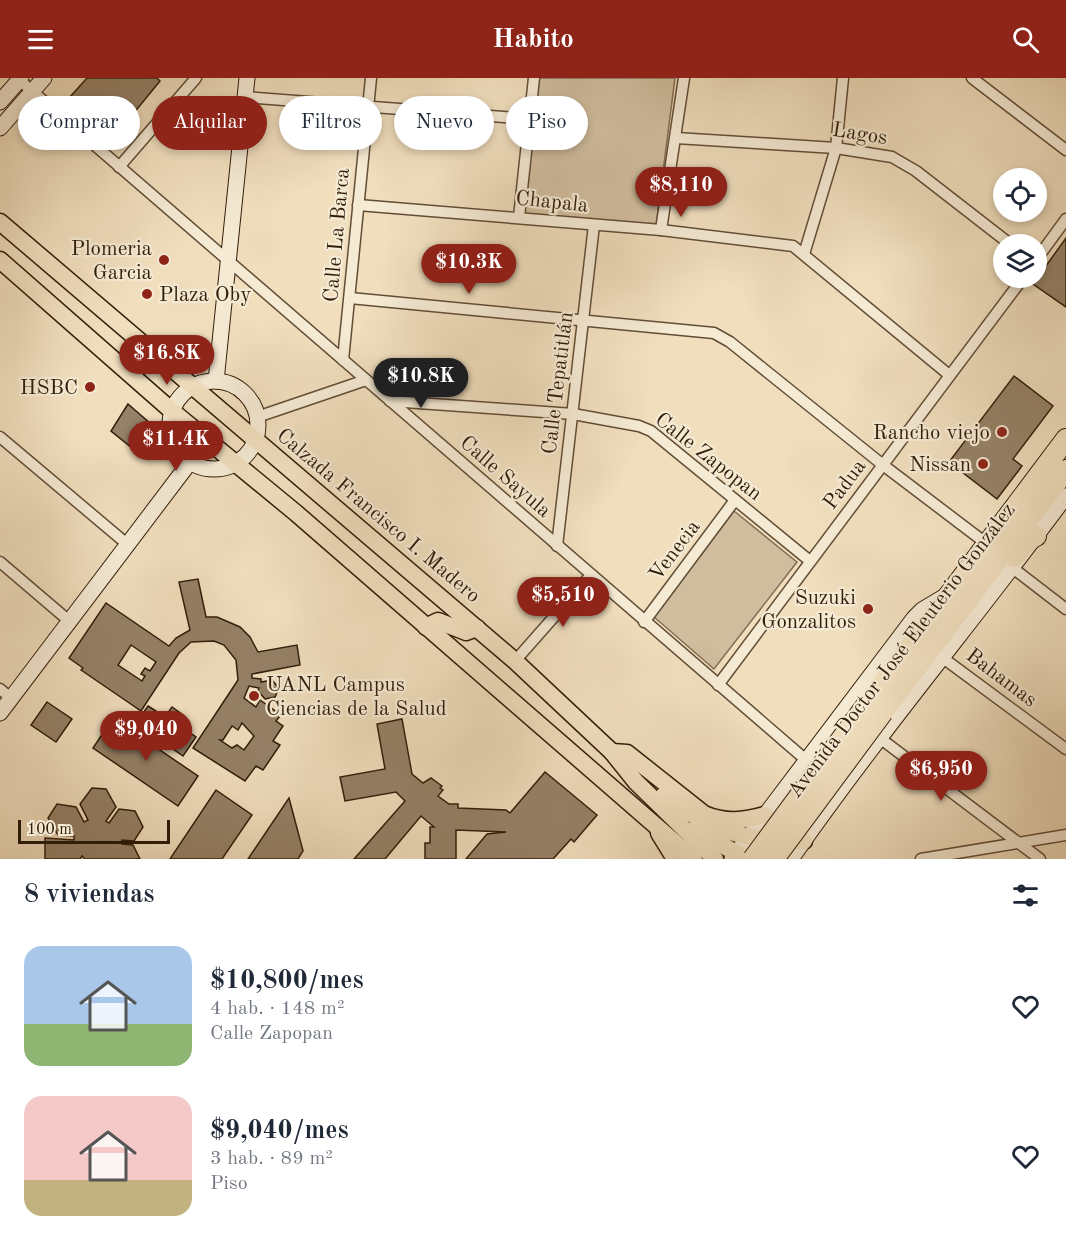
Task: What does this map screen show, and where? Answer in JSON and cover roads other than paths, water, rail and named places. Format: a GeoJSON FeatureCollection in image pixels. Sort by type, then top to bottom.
{"type":"FeatureCollection","features":[{"type":"Feature","properties":{"kind":"highway","name":"Avenida Doctor José Eleuterio González"},"geometry":{"type":"LineString","coordinates":[[774,859],[950,594],[1066,439]]}},
{"type":"Feature","properties":{"kind":"highway","name":"Avenida Doctor José Eleuterio González"},"geometry":{"type":"LineString","coordinates":[[748,842],[876,708],[953,621],[1066,470]]}},
{"type":"Feature","properties":{"kind":"highway"},"geometry":{"type":"LineString","coordinates":[[953,621],[967,615],[976,606],[1018,551],[1036,536]]}},
{"type":"Feature","properties":{"kind":"main road","name":"Calzada Francisco I. Madero"},"geometry":{"type":"LineString","coordinates":[[0,222],[515,661],[612,752],[636,782],[672,814],[715,859]]}},
{"type":"Feature","properties":{"kind":"main road"},"geometry":{"type":"LineString","coordinates":[[0,260],[172,411],[237,463],[694,859]]}},
{"type":"Feature","properties":{"kind":"main road"},"geometry":{"type":"LineString","coordinates":[[426,627],[438,621],[466,632],[477,628]]}},
{"type":"Feature","properties":{"kind":"main road"},"geometry":{"type":"LineString","coordinates":[[568,750],[636,782],[709,826],[748,842],[774,859]]}},
{"type":"Feature","properties":{"kind":"main road"},"geometry":{"type":"LineString","coordinates":[[612,752],[627,753],[704,813],[716,819],[747,820],[748,842]]}},
{"type":"Feature","properties":{"kind":"main road"},"geometry":{"type":"LineString","coordinates":[[672,814],[748,842],[799,852]]}},
{"type":"Feature","properties":{"kind":"main road"},"geometry":{"type":"LineString","coordinates":[[650,820],[675,859]]}},
{"type":"Feature","properties":{"kind":"street"},"geometry":{"type":"LineString","coordinates":[[0,128],[44,78]]}},
{"type":"Feature","properties":{"kind":"street"},"geometry":{"type":"LineString","coordinates":[[119,166],[196,78]]}},
{"type":"Feature","properties":{"kind":"street"},"geometry":{"type":"LineString","coordinates":[[245,96],[247,78]]}},
{"type":"Feature","properties":{"kind":"street","name":"Calle La Barca"},"geometry":{"type":"LineString","coordinates":[[368,96],[371,78]]}},
{"type":"Feature","properties":{"kind":"street"},"geometry":{"type":"LineString","coordinates":[[532,96],[534,78]]}},
{"type":"Feature","properties":{"kind":"street"},"geometry":{"type":"LineString","coordinates":[[662,230],[684,78]]}},
{"type":"Feature","properties":{"kind":"street"},"geometry":{"type":"LineString","coordinates":[[804,254],[836,148],[843,78]]}},
{"type":"Feature","properties":{"kind":"street"},"geometry":{"type":"LineString","coordinates":[[972,78],[1066,150]]}},
{"type":"Feature","properties":{"kind":"street"},"geometry":{"type":"LineString","coordinates":[[0,102],[19,79]]}},
{"type":"Feature","properties":{"kind":"street","name":"Calle Sayula"},"geometry":{"type":"LineString","coordinates":[[19,79],[228,263],[806,760]]}},
{"type":"Feature","properties":{"kind":"street"},"geometry":{"type":"LineString","coordinates":[[382,106],[506,116]]}},
{"type":"Feature","properties":{"kind":"street","name":"Lagos"},"geometry":{"type":"LineString","coordinates":[[676,138],[836,148],[892,157],[916,171],[997,234]]}},
{"type":"Feature","properties":{"kind":"street"},"geometry":{"type":"LineString","coordinates":[[216,381],[240,150]]}},
{"type":"Feature","properties":{"kind":"street","name":"Calle La Barca"},"geometry":{"type":"LineString","coordinates":[[343,360],[363,150]]}},
{"type":"Feature","properties":{"kind":"street"},"geometry":{"type":"LineString","coordinates":[[519,217],[526,150]]}},
{"type":"Feature","properties":{"kind":"street","name":"Chapala"},"geometry":{"type":"LineString","coordinates":[[358,205],[662,230],[793,246],[948,374]]}},
{"type":"Feature","properties":{"kind":"street"},"geometry":{"type":"LineString","coordinates":[[1047,245],[1066,219]]}},
{"type":"Feature","properties":{"kind":"street","name":"Calle Tepatitlán"},"geometry":{"type":"LineString","coordinates":[[557,546],[585,321],[594,225]]}},
{"type":"Feature","properties":{"kind":"street","name":"Padua"},"geometry":{"type":"LineString","coordinates":[[718,685],[883,465],[948,374],[1015,288]]}},
{"type":"Feature","properties":{"kind":"street"},"geometry":{"type":"LineString","coordinates":[[350,298],[714,333],[730,342],[883,465],[987,544]]}},
{"type":"Feature","properties":{"kind":"street"},"geometry":{"type":"LineString","coordinates":[[258,417],[366,380]]}},
{"type":"Feature","properties":{"kind":"street"},"geometry":{"type":"LineString","coordinates":[[216,381],[231,384],[243,392],[252,403],[258,417],[256,440],[248,453],[237,463],[217,469],[207,469],[190,462],[174,444],[171,434],[172,411],[180,397],[192,387],[216,381]]}},
{"type":"Feature","properties":{"kind":"street","name":"Calle Zapopan"},"geometry":{"type":"LineString","coordinates":[[390,401],[573,414],[639,426],[651,431],[810,561]]}},
{"type":"Feature","properties":{"kind":"street"},"geometry":{"type":"LineString","coordinates":[[0,437],[128,544]]}},
{"type":"Feature","properties":{"kind":"street"},"geometry":{"type":"LineString","coordinates":[[0,713],[5,694],[68,620],[190,462]]}},
{"type":"Feature","properties":{"kind":"street","name":"Avenida Doctor José Eleuterio González"},"geometry":{"type":"LineString","coordinates":[[799,852],[819,821],[1014,569],[1066,496]]}},
{"type":"Feature","properties":{"kind":"street","name":"Venecia"},"geometry":{"type":"LineString","coordinates":[[644,622],[735,500]]}},
{"type":"Feature","properties":{"kind":"street"},"geometry":{"type":"LineString","coordinates":[[0,562],[68,620]]}},
{"type":"Feature","properties":{"kind":"street"},"geometry":{"type":"LineString","coordinates":[[1014,569],[1066,609]]}},
{"type":"Feature","properties":{"kind":"street"},"geometry":{"type":"LineString","coordinates":[[515,661],[590,576]]}},
{"type":"Feature","properties":{"kind":"street","name":"Avenida Doctor José Eleuterio González"},"geometry":{"type":"LineString","coordinates":[[748,842],[780,795],[914,618],[928,606],[950,594]]}},
{"type":"Feature","properties":{"kind":"street","name":"Bahamas"},"geometry":{"type":"LineString","coordinates":[[943,658],[1066,750]]}},
{"type":"Feature","properties":{"kind":"street"},"geometry":{"type":"LineString","coordinates":[[881,739],[1040,859]]}},
{"type":"Feature","properties":{"kind":"street"},"geometry":{"type":"LineString","coordinates":[[780,795],[779,804],[787,819],[802,826],[819,821]]}},
{"type":"Feature","properties":{"kind":"street"},"geometry":{"type":"LineString","coordinates":[[921,859],[1066,835]]}},
{"type":"Feature","properties":{"kind":"place","name":"Plomeria Garcia"},"geometry":{"type":"Point","coordinates":[164,260]}},
{"type":"Feature","properties":{"kind":"place","name":"Plaza Oby"},"geometry":{"type":"Point","coordinates":[147,294]}},
{"type":"Feature","properties":{"kind":"place","name":"HSBC"},"geometry":{"type":"Point","coordinates":[90,387]}},
{"type":"Feature","properties":{"kind":"place","name":"Rancho viejo"},"geometry":{"type":"Point","coordinates":[1002,432]}},
{"type":"Feature","properties":{"kind":"place","name":"Nissan"},"geometry":{"type":"Point","coordinates":[983,464]}},
{"type":"Feature","properties":{"kind":"place","name":"Suzuki Gonzalitos"},"geometry":{"type":"Point","coordinates":[868,609]}},
{"type":"Feature","properties":{"kind":"place","name":"UANL Campus Ciencias de la Salud"},"geometry":{"type":"Point","coordinates":[254,696]}}]}
